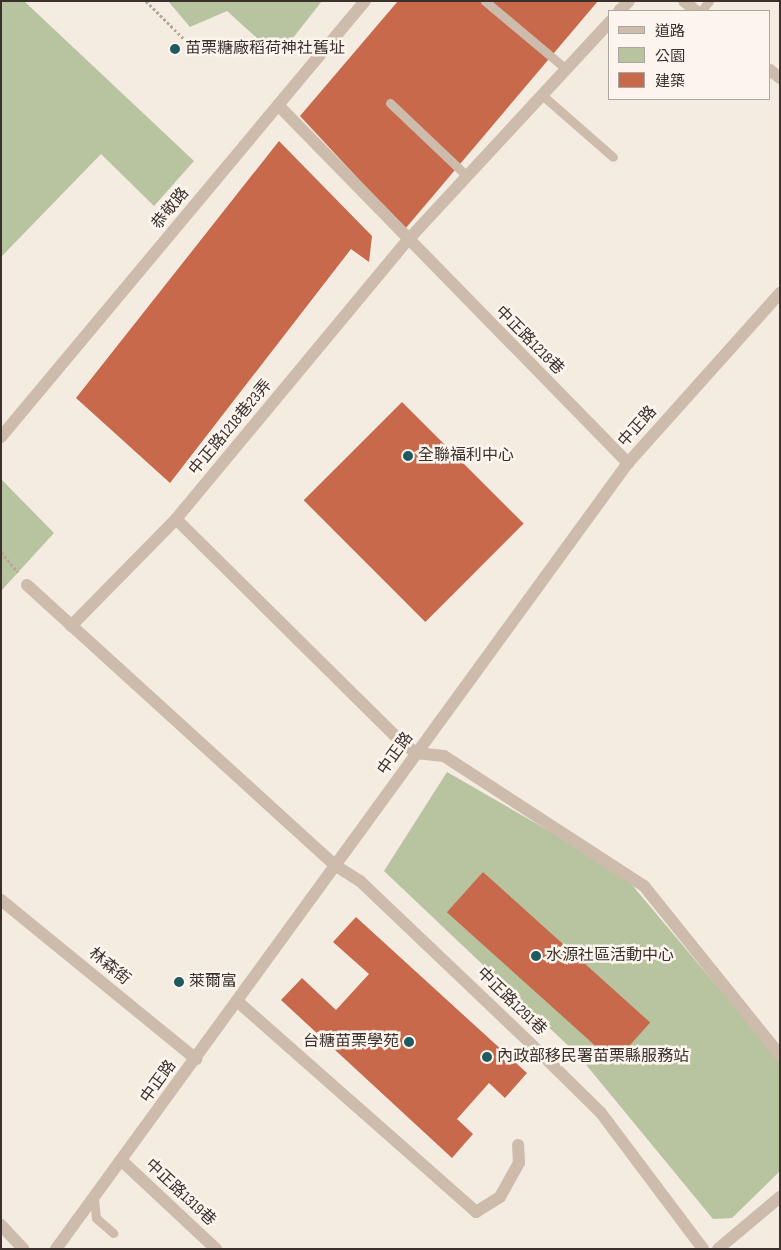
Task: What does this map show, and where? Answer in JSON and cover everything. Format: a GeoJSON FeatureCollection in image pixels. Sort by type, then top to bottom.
{"type":"FeatureCollection","features":[{"type":"Feature","properties":{"kind":"street","name":"恭敬路"},"geometry":{"type":"LineString","coordinates":[[1,437],[365,1]]}},
{"type":"Feature","properties":{"kind":"street"},"geometry":{"type":"LineString","coordinates":[[684,1],[695,10]]}},
{"type":"Feature","properties":{"kind":"street"},"geometry":{"type":"LineString","coordinates":[[407,241],[608,24]]}},
{"type":"Feature","properties":{"kind":"street","name":"中正路1218巷"},"geometry":{"type":"LineString","coordinates":[[278,105],[407,241],[628,463]]}},
{"type":"Feature","properties":{"kind":"street","name":"中正路1218巷23弄"},"geometry":{"type":"LineString","coordinates":[[70,626],[176,519],[407,241]]}},
{"type":"Feature","properties":{"kind":"street","name":"中正路"},"geometry":{"type":"LineString","coordinates":[[56,1249],[122,1161],[628,463],[780,293]]}},
{"type":"Feature","properties":{"kind":"street"},"geometry":{"type":"LineString","coordinates":[[176,519],[416,753],[444,756],[644,886],[780,1055]]}},
{"type":"Feature","properties":{"kind":"street","name":"中正路1291巷"},"geometry":{"type":"LineString","coordinates":[[27,585],[336,866],[367,888],[601,1114],[703,1249]]}},
{"type":"Feature","properties":{"kind":"street","name":"林森街"},"geometry":{"type":"LineString","coordinates":[[1,900],[196,1059]]}},
{"type":"Feature","properties":{"kind":"street"},"geometry":{"type":"LineString","coordinates":[[237,1001],[476,1212],[500,1197],[519,1163],[518,1145]]}},
{"type":"Feature","properties":{"kind":"street","name":"中正路1319巷"},"geometry":{"type":"LineString","coordinates":[[122,1161],[216,1249]]}},
{"type":"Feature","properties":{"kind":"street"},"geometry":{"type":"LineString","coordinates":[[718,1249],[780,1198]]}},
{"type":"Feature","properties":{"kind":"street"},"geometry":{"type":"LineString","coordinates":[[1,1225],[23,1249]]}},
{"type":"Feature","properties":{"kind":"lane"},"geometry":{"type":"LineString","coordinates":[[485,1],[566,69]]}},
{"type":"Feature","properties":{"kind":"lane"},"geometry":{"type":"LineString","coordinates":[[701,10],[710,1]]}},
{"type":"Feature","properties":{"kind":"lane"},"geometry":{"type":"LineString","coordinates":[[542,95],[613,157]]}},
{"type":"Feature","properties":{"kind":"lane"},"geometry":{"type":"LineString","coordinates":[[390,103],[467,176]]}},
{"type":"Feature","properties":{"kind":"lane"},"geometry":{"type":"LineString","coordinates":[[94,1199],[96,1218],[113,1234]]}},
{"type":"Feature","properties":{"kind":"path"},"geometry":{"type":"LineString","coordinates":[[146,1],[200,55]]}},
{"type":"Feature","properties":{"kind":"path"},"geometry":{"type":"LineString","coordinates":[[1,552],[27,585]]}},
{"type":"Feature","properties":{"kind":"green space"},"geometry":{"type":"Polygon","coordinates":[[[1,1],[24,1],[194,161],[154,206],[101,154],[1,257],[1,1]]]}},
{"type":"Feature","properties":{"kind":"green space"},"geometry":{"type":"Polygon","coordinates":[[[168,1],[322,1],[278,57],[227,11],[190,27],[168,1]]]}},
{"type":"Feature","properties":{"kind":"green space"},"geometry":{"type":"Polygon","coordinates":[[[1,479],[54,533],[1,591],[1,479]]]}},
{"type":"Feature","properties":{"kind":"green space"},"geometry":{"type":"Polygon","coordinates":[[[447,772],[622,873],[780,1061],[780,1171],[732,1218],[713,1219],[578,1055],[384,871],[447,772]]]}},
{"type":"Feature","properties":{"kind":"building"},"geometry":{"type":"Polygon","coordinates":[[[398,1],[598,1],[405,229],[300,116],[398,1]]]}},
{"type":"Feature","properties":{"kind":"building"},"geometry":{"type":"Polygon","coordinates":[[[279,141],[372,236],[369,262],[351,249],[170,483],[76,398],[279,141]]]}},
{"type":"Feature","properties":{"kind":"building","name":"全聯福利中心"},"geometry":{"type":"Polygon","coordinates":[[[402,402],[524,524],[425,622],[304,500],[402,402]]]}},
{"type":"Feature","properties":{"kind":"building","name":"水源社區活動中心"},"geometry":{"type":"Polygon","coordinates":[[[483,872],[650,1023],[614,1063],[447,912],[483,872]]]}},
{"type":"Feature","properties":{"kind":"building","name":"台糖苗栗學苑"},"geometry":{"type":"Polygon","coordinates":[[[356,917],[527,1073],[505,1098],[489,1083],[457,1119],[473,1134],[452,1158],[281,1000],[302,978],[336,1010],[369,974],[333,942],[356,917]]]}},
{"type":"Feature","properties":{"kind":"place","name":"苗栗糖廠稻荷神社舊址"},"geometry":{"type":"Point","coordinates":[175,49]}},
{"type":"Feature","properties":{"kind":"place","name":"全聯福利中心"},"geometry":{"type":"Point","coordinates":[408,456]}},
{"type":"Feature","properties":{"kind":"place","name":"水源社區活動中心"},"geometry":{"type":"Point","coordinates":[536,956]}},
{"type":"Feature","properties":{"kind":"place","name":"萊爾富"},"geometry":{"type":"Point","coordinates":[179,982]}},
{"type":"Feature","properties":{"kind":"place","name":"台糖苗栗學苑"},"geometry":{"type":"Point","coordinates":[409,1042]}},
{"type":"Feature","properties":{"kind":"place","name":"內政部移民署苗栗縣服務站"},"geometry":{"type":"Point","coordinates":[487,1057]}}]}
